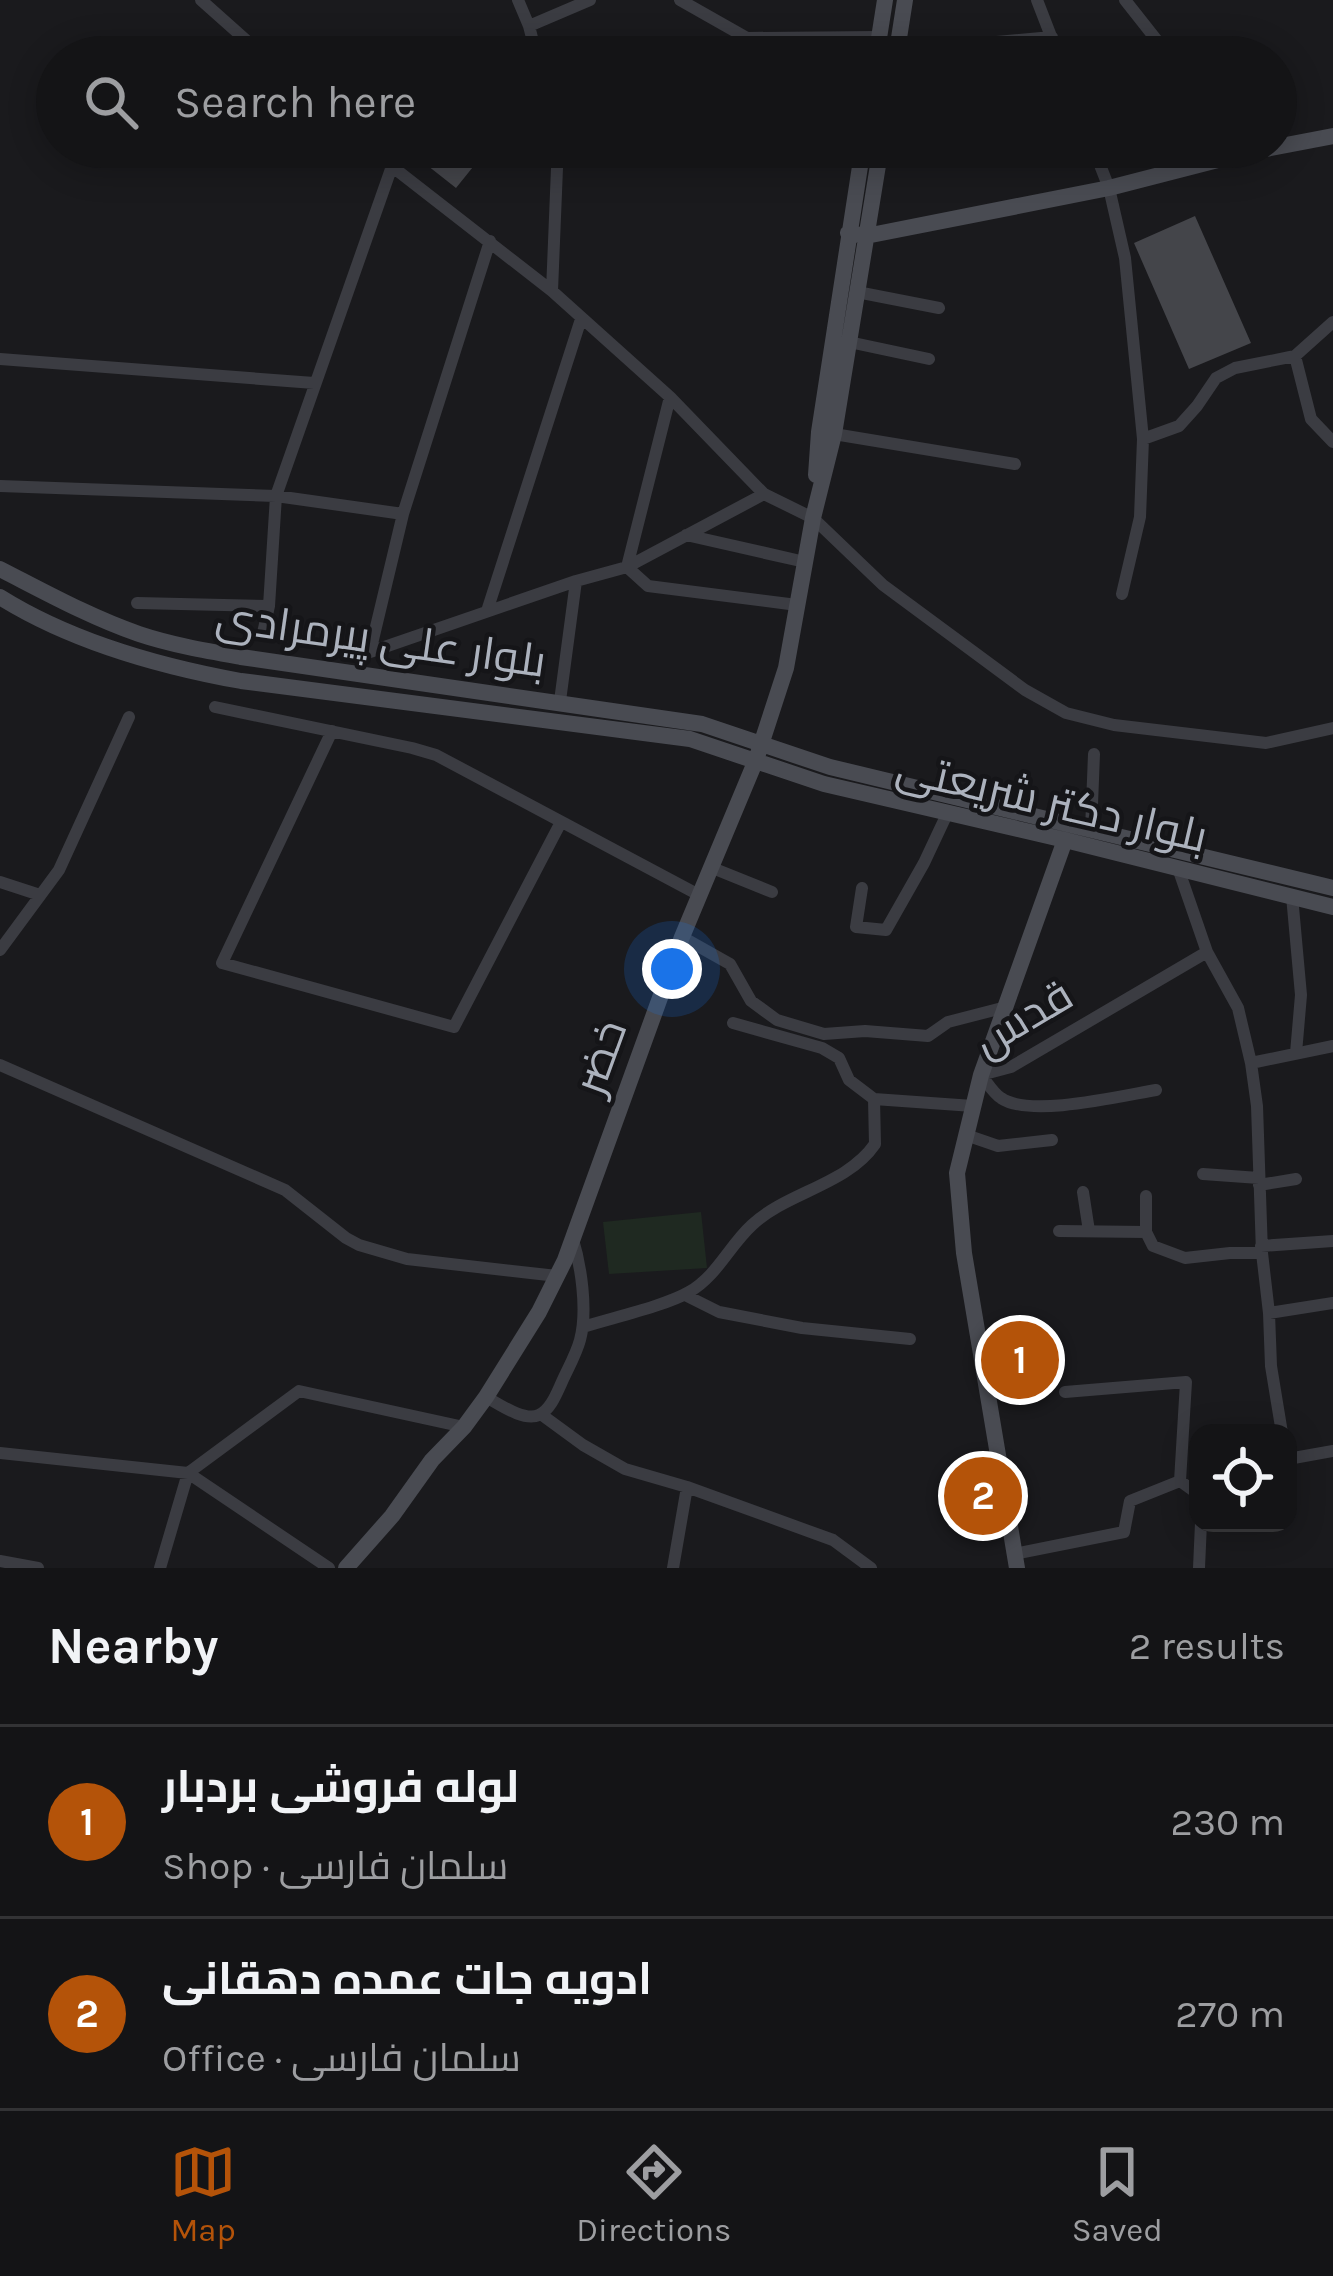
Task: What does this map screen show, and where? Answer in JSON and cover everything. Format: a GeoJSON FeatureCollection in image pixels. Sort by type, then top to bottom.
{"type":"FeatureCollection","features":[{"type":"Feature","properties":{"kind":"street"},"geometry":{"type":"LineString","coordinates":[[201,0],[241,36]]}},
{"type":"Feature","properties":{"kind":"street"},"geometry":{"type":"LineString","coordinates":[[518,0],[532,36]]}},
{"type":"Feature","properties":{"kind":"street"},"geometry":{"type":"LineString","coordinates":[[529,26],[590,0]]}},
{"type":"Feature","properties":{"kind":"street"},"geometry":{"type":"LineString","coordinates":[[680,0],[743,36]]}},
{"type":"Feature","properties":{"kind":"street"},"geometry":{"type":"LineString","coordinates":[[879,36],[885,0]]}},
{"type":"Feature","properties":{"kind":"street"},"geometry":{"type":"LineString","coordinates":[[899,36],[905,0]]}},
{"type":"Feature","properties":{"kind":"street"},"geometry":{"type":"LineString","coordinates":[[1037,0],[1051,36]]}},
{"type":"Feature","properties":{"kind":"street"},"geometry":{"type":"LineString","coordinates":[[1125,0],[1153,36]]}},
{"type":"Feature","properties":{"kind":"street"},"geometry":{"type":"LineString","coordinates":[[1297,142],[1333,136]]}},
{"type":"Feature","properties":{"kind":"street"},"geometry":{"type":"LineString","coordinates":[[552,291],[557,168]]}},
{"type":"Feature","properties":{"kind":"street","name":"خضر"},"geometry":{"type":"LineString","coordinates":[[346,1568],[486,1397],[556,1276],[682,937],[759,752],[786,668],[813,518],[834,434],[857,292],[861,168]]}},
{"type":"Feature","properties":{"kind":"street","name":"خضر"},"geometry":{"type":"LineString","coordinates":[[813,518],[818,432],[857,234],[875,168]]}},
{"type":"Feature","properties":{"kind":"street"},"geometry":{"type":"LineString","coordinates":[[1101,168],[1126,258],[1143,439],[1140,517],[1122,594]]}},
{"type":"Feature","properties":{"kind":"street"},"geometry":{"type":"LineString","coordinates":[[857,234],[1109,188],[1180,168]]}},
{"type":"Feature","properties":{"kind":"street"},"geometry":{"type":"LineString","coordinates":[[263,633],[276,496],[391,169],[552,291],[670,397],[764,494],[813,518],[883,585],[1025,690],[1066,713],[1114,725],[1266,743],[1333,728]]}},
{"type":"Feature","properties":{"kind":"street"},"geometry":{"type":"LineString","coordinates":[[490,242],[403,514],[370,652],[627,567],[764,494]]}},
{"type":"Feature","properties":{"kind":"street"},"geometry":{"type":"LineString","coordinates":[[857,292],[939,308]]}},
{"type":"Feature","properties":{"kind":"street"},"geometry":{"type":"LineString","coordinates":[[487,610],[581,320]]}},
{"type":"Feature","properties":{"kind":"street"},"geometry":{"type":"LineString","coordinates":[[1143,439],[1178,426],[1216,378],[1235,368],[1294,356],[1333,322]]}},
{"type":"Feature","properties":{"kind":"street"},"geometry":{"type":"LineString","coordinates":[[849,342],[929,359]]}},
{"type":"Feature","properties":{"kind":"street"},"geometry":{"type":"LineString","coordinates":[[1294,356],[1311,419],[1333,442]]}},
{"type":"Feature","properties":{"kind":"street"},"geometry":{"type":"LineString","coordinates":[[0,359],[314,383]]}},
{"type":"Feature","properties":{"kind":"street"},"geometry":{"type":"LineString","coordinates":[[627,567],[670,397]]}},
{"type":"Feature","properties":{"kind":"street"},"geometry":{"type":"LineString","coordinates":[[834,434],[1015,464]]}},
{"type":"Feature","properties":{"kind":"street"},"geometry":{"type":"LineString","coordinates":[[0,486],[276,496],[403,514]]}},
{"type":"Feature","properties":{"kind":"street"},"geometry":{"type":"LineString","coordinates":[[686,535],[805,562]]}},
{"type":"Feature","properties":{"kind":"street"},"geometry":{"type":"LineString","coordinates":[[627,567],[648,586],[797,605]]}},
{"type":"Feature","properties":{"kind":"street","name":"بلوار علی پیرمرادی"},"geometry":{"type":"LineString","coordinates":[[0,569],[96,618],[183,646],[701,724],[759,752]]}},
{"type":"Feature","properties":{"kind":"street"},"geometry":{"type":"LineString","coordinates":[[556,722],[576,581]]}},
{"type":"Feature","properties":{"kind":"street","name":"بلوار علی پیرمرادی"},"geometry":{"type":"LineString","coordinates":[[0,597],[25,613],[94,642],[189,672],[759,752]]}},
{"type":"Feature","properties":{"kind":"street"},"geometry":{"type":"LineString","coordinates":[[137,603],[268,606]]}},
{"type":"Feature","properties":{"kind":"street"},"geometry":{"type":"LineString","coordinates":[[215,707],[436,755],[699,895]]}},
{"type":"Feature","properties":{"kind":"street"},"geometry":{"type":"LineString","coordinates":[[0,950],[59,870],[129,717]]}},
{"type":"Feature","properties":{"kind":"street"},"geometry":{"type":"LineString","coordinates":[[332,731],[222,963],[454,1027],[561,822]]}},
{"type":"Feature","properties":{"kind":"street","name":"بلوار دکتر شریعتی"},"geometry":{"type":"LineString","coordinates":[[759,752],[947,814],[1333,907]]}},
{"type":"Feature","properties":{"kind":"street"},"geometry":{"type":"LineString","coordinates":[[1091,830],[1094,754]]}},
{"type":"Feature","properties":{"kind":"street","name":"بلوار دکتر شریعتی"},"geometry":{"type":"LineString","coordinates":[[827,776],[1091,830],[1333,888]]}},
{"type":"Feature","properties":{"kind":"street"},"geometry":{"type":"LineString","coordinates":[[862,888],[856,927],[886,930],[947,814]]}},
{"type":"Feature","properties":{"kind":"street"},"geometry":{"type":"LineString","coordinates":[[1065,840],[982,1076],[1000,1098],[1022,1106],[1061,1105],[1156,1090]]}},
{"type":"Feature","properties":{"kind":"street"},"geometry":{"type":"LineString","coordinates":[[710,867],[772,892]]}},
{"type":"Feature","properties":{"kind":"street"},"geometry":{"type":"LineString","coordinates":[[1178,868],[1207,952],[1238,1008],[1251,1064],[1271,1366],[1281,1424]]}},
{"type":"Feature","properties":{"kind":"street"},"geometry":{"type":"LineString","coordinates":[[0,882],[40,896]]}},
{"type":"Feature","properties":{"kind":"street"},"geometry":{"type":"LineString","coordinates":[[1292,896],[1301,995],[1297,1054]]}},
{"type":"Feature","properties":{"kind":"street"},"geometry":{"type":"LineString","coordinates":[[682,937],[730,964],[751,1001],[777,1020],[824,1034],[865,1030],[928,1036],[948,1022],[1006,1007]]}},
{"type":"Feature","properties":{"kind":"street","name":"قدس"},"geometry":{"type":"LineString","coordinates":[[874,1099],[974,1106],[982,1076],[1011,1067],[1207,952]]}},
{"type":"Feature","properties":{"kind":"street"},"geometry":{"type":"LineString","coordinates":[[583,1327],[685,1295],[722,1264],[752,1225],[854,1166],[875,1144],[874,1099],[849,1080],[839,1058],[822,1048],[733,1023]]}},
{"type":"Feature","properties":{"kind":"street"},"geometry":{"type":"LineString","coordinates":[[1251,1064],[1333,1046]]}},
{"type":"Feature","properties":{"kind":"street"},"geometry":{"type":"LineString","coordinates":[[0,1065],[285,1190],[359,1245],[407,1259],[556,1276]]}},
{"type":"Feature","properties":{"kind":"street"},"geometry":{"type":"LineString","coordinates":[[974,1106],[957,1173],[964,1252],[1016,1561],[1124,1532],[1130,1502],[1180,1480]]}},
{"type":"Feature","properties":{"kind":"street"},"geometry":{"type":"LineString","coordinates":[[966,1136],[998,1146],[1052,1140]]}},
{"type":"Feature","properties":{"kind":"street"},"geometry":{"type":"LineString","coordinates":[[1202,1174],[1259,1182],[1296,1179]]}},
{"type":"Feature","properties":{"kind":"street"},"geometry":{"type":"LineString","coordinates":[[1083,1192],[1088,1231]]}},
{"type":"Feature","properties":{"kind":"street"},"geometry":{"type":"LineString","coordinates":[[1146,1196],[1146,1232],[1153,1246],[1185,1258],[1333,1241]]}},
{"type":"Feature","properties":{"kind":"street"},"geometry":{"type":"LineString","coordinates":[[1059,1231],[1146,1232]]}},
{"type":"Feature","properties":{"kind":"street"},"geometry":{"type":"LineString","coordinates":[[486,1397],[532,1417],[542,1414],[553,1401],[580,1344],[583,1327],[581,1265],[572,1236]]}},
{"type":"Feature","properties":{"kind":"street"},"geometry":{"type":"LineString","coordinates":[[685,1295],[719,1312],[802,1328],[910,1339]]}},
{"type":"Feature","properties":{"kind":"street"},"geometry":{"type":"LineString","coordinates":[[1269,1313],[1333,1304]]}},
{"type":"Feature","properties":{"kind":"street"},"geometry":{"type":"LineString","coordinates":[[1066,1392],[1186,1382],[1180,1480]]}},
{"type":"Feature","properties":{"kind":"street"},"geometry":{"type":"LineString","coordinates":[[160,1568],[188,1473],[298,1391],[464,1427]]}},
{"type":"Feature","properties":{"kind":"street"},"geometry":{"type":"LineString","coordinates":[[542,1414],[626,1469],[833,1540],[872,1568]]}},
{"type":"Feature","properties":{"kind":"street"},"geometry":{"type":"LineString","coordinates":[[1297,1457],[1333,1450]]}},
{"type":"Feature","properties":{"kind":"street"},"geometry":{"type":"LineString","coordinates":[[0,1453],[188,1473],[329,1568]]}},
{"type":"Feature","properties":{"kind":"street"},"geometry":{"type":"LineString","coordinates":[[1180,1480],[1189,1487]]}},
{"type":"Feature","properties":{"kind":"street"},"geometry":{"type":"LineString","coordinates":[[673,1568],[687,1487]]}},
{"type":"Feature","properties":{"kind":"street"},"geometry":{"type":"LineString","coordinates":[[1199,1568],[1201,1532]]}},
{"type":"Feature","properties":{"kind":"street"},"geometry":{"type":"LineString","coordinates":[[0,1561],[38,1568]]}},
{"type":"Feature","properties":{"kind":"shaded area"},"geometry":{"type":"Polygon","coordinates":[[[701,1212],[707,1268],[609,1274],[603,1222],[701,1212]]]}},
{"type":"Feature","properties":{"kind":"building"},"geometry":{"type":"Polygon","coordinates":[[[431,168],[472,168],[456,188],[431,168]]]}},
{"type":"Feature","properties":{"kind":"building"},"geometry":{"type":"Polygon","coordinates":[[[1195,216],[1251,343],[1189,369],[1134,243],[1195,216]]]}},
{"type":"Feature","properties":{"kind":"place","name":"لوله فروشی بردبار"},"geometry":{"type":"Point","coordinates":[1020,1360]}},
{"type":"Feature","properties":{"kind":"place","name":"ادویه جات‌ عمده ‌دهقانی"},"geometry":{"type":"Point","coordinates":[983,1496]}}]}
